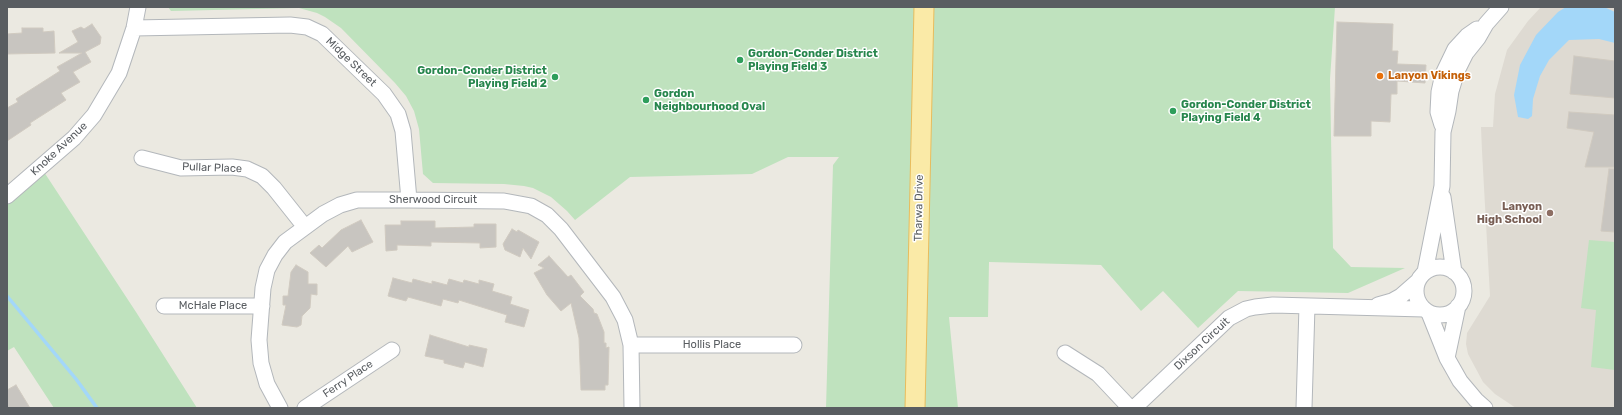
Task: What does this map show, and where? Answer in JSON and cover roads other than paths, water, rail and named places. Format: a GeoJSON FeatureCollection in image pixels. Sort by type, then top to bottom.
{"type":"FeatureCollection","features":[{"type":"Feature","properties":{"kind":"main road","name":"Tharwa Drive"},"geometry":{"type":"LineString","coordinates":[[915,408],[924,7]]}},
{"type":"Feature","properties":{"kind":"street","name":"Knoke Avenue"},"geometry":{"type":"LineString","coordinates":[[7,196],[74,138],[94,115],[119,73],[134,28],[138,7]]}},
{"type":"Feature","properties":{"kind":"street"},"geometry":{"type":"LineString","coordinates":[[1454,272],[1442,186],[1443,132],[1438,112],[1439,92],[1443,74],[1455,49],[1467,36],[1486,24],[1501,7]]}},
{"type":"Feature","properties":{"kind":"street","name":"Midge Street"},"geometry":{"type":"LineString","coordinates":[[134,28],[290,24],[307,27],[322,34],[384,94],[398,114],[403,131],[409,200]]}},
{"type":"Feature","properties":{"kind":"street","name":"Pullar Place"},"geometry":{"type":"LineString","coordinates":[[142,158],[181,168],[232,167],[247,169],[262,176],[274,188],[305,227]]}},
{"type":"Feature","properties":{"kind":"street"},"geometry":{"type":"LineString","coordinates":[[1442,186],[1421,277],[1416,287],[1417,300],[1427,311],[1447,358],[1460,381],[1485,408]]}},
{"type":"Feature","properties":{"kind":"street","name":"Sherwood Circuit"},"geometry":{"type":"LineString","coordinates":[[280,408],[267,384],[261,363],[259,332],[263,288],[267,270],[275,255],[286,242],[324,214],[340,205],[357,200],[504,200],[531,206],[547,215],[560,229],[613,298],[625,320],[631,345],[632,408]]}},
{"type":"Feature","properties":{"kind":"street"},"geometry":{"type":"LineString","coordinates":[[1421,277],[1431,269],[1443,267],[1454,272],[1458,276],[1463,286],[1463,298],[1453,311],[1442,315],[1427,311]]}},
{"type":"Feature","properties":{"kind":"street","name":"Dixson Circuit"},"geometry":{"type":"LineString","coordinates":[[1368,307],[1392,301],[1407,292],[1421,277]]}},
{"type":"Feature","properties":{"kind":"street","name":"Dixson Circuit"},"geometry":{"type":"LineString","coordinates":[[1134,408],[1229,318],[1246,309],[1273,305],[1368,307],[1427,311]]}},
{"type":"Feature","properties":{"kind":"street","name":"McHale Place"},"geometry":{"type":"LineString","coordinates":[[164,306],[262,306]]}},
{"type":"Feature","properties":{"kind":"street"},"geometry":{"type":"LineString","coordinates":[[1304,408],[1307,306]]}},
{"type":"Feature","properties":{"kind":"street"},"geometry":{"type":"LineString","coordinates":[[1447,358],[1458,306]]}},
{"type":"Feature","properties":{"kind":"street","name":"Hollis Place"},"geometry":{"type":"LineString","coordinates":[[631,345],[794,345]]}},
{"type":"Feature","properties":{"kind":"street","name":"Ferry Place"},"geometry":{"type":"LineString","coordinates":[[305,408],[392,350]]}},
{"type":"Feature","properties":{"kind":"street"},"geometry":{"type":"LineString","coordinates":[[1065,353],[1098,374],[1130,408]]}},
{"type":"Feature","properties":{"kind":"water"},"geometry":{"type":"Polygon","coordinates":[[[1566,7],[1604,7],[1615,12],[1615,43],[1599,39],[1569,40],[1549,60],[1540,76],[1533,99],[1532,116],[1528,119],[1518,117],[1514,95],[1520,65],[1536,35],[1558,12],[1566,7]]]}},
{"type":"Feature","properties":{"kind":"waterway"},"geometry":{"type":"LineString","coordinates":[[7,296],[76,379],[97,408]]}},
{"type":"Feature","properties":{"kind":"place","name":"Gordon-Conder District Playing Field 3"},"geometry":{"type":"Point","coordinates":[740,60]}},
{"type":"Feature","properties":{"kind":"place","name":"Lanyon Vikings"},"geometry":{"type":"Point","coordinates":[1380,76]}},
{"type":"Feature","properties":{"kind":"place","name":"Gordon-Conder District Playing Field 2"},"geometry":{"type":"Point","coordinates":[555,77]}},
{"type":"Feature","properties":{"kind":"place","name":"Gordon Neighbourhood Oval"},"geometry":{"type":"Point","coordinates":[646,100]}},
{"type":"Feature","properties":{"kind":"place","name":"Gordon-Conder District Playing Field 4"},"geometry":{"type":"Point","coordinates":[1173,111]}},
{"type":"Feature","properties":{"kind":"place","name":"Lanyon High School"},"geometry":{"type":"Point","coordinates":[1550,213]}}]}
